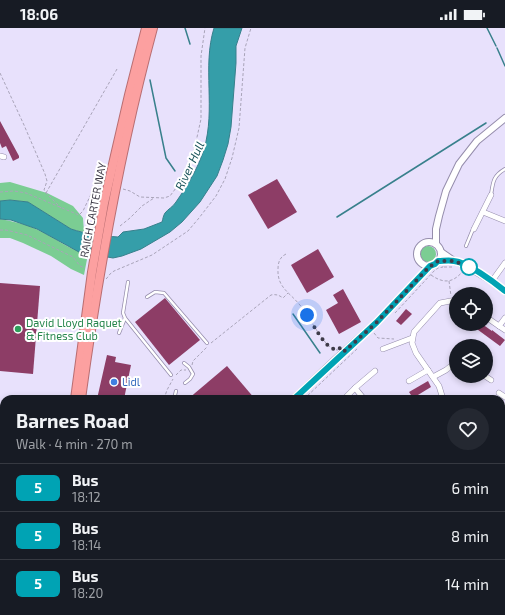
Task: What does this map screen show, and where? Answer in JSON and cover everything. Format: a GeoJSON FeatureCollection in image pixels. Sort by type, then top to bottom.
{"type":"FeatureCollection","features":[{"type":"Feature","properties":{"kind":"highway","name":"RAICH CARTER WAY"},"geometry":{"type":"LineString","coordinates":[[75,395],[90,271],[104,203],[146,28]]}},
{"type":"Feature","properties":{"kind":"highway","name":"RAICH CARTER WAY"},"geometry":{"type":"LineString","coordinates":[[83,395],[89,344],[114,198],[127,135],[153,28]]}},
{"type":"Feature","properties":{"kind":"street"},"geometry":{"type":"LineString","coordinates":[[436,244],[436,229],[446,191],[459,164],[477,141],[505,118]]}},
{"type":"Feature","properties":{"kind":"street"},"geometry":{"type":"LineString","coordinates":[[474,229],[491,195]]}},
{"type":"Feature","properties":{"kind":"street"},"geometry":{"type":"LineString","coordinates":[[483,212],[505,222]]}},
{"type":"Feature","properties":{"kind":"street"},"geometry":{"type":"LineString","coordinates":[[426,242],[436,229]]}},
{"type":"Feature","properties":{"kind":"street"},"geometry":{"type":"LineString","coordinates":[[430,266],[422,264],[417,258],[416,251],[420,245],[432,241],[440,249],[442,259]]}},
{"type":"Feature","properties":{"kind":"street"},"geometry":{"type":"LineString","coordinates":[[298,395],[377,322],[430,266],[442,259],[464,264],[492,281],[505,291]]}},
{"type":"Feature","properties":{"kind":"street"},"geometry":{"type":"LineString","coordinates":[[417,280],[422,264]]}},
{"type":"Feature","properties":{"kind":"street"},"geometry":{"type":"LineString","coordinates":[[492,281],[505,264]]}},
{"type":"Feature","properties":{"kind":"street"},"geometry":{"type":"LineString","coordinates":[[442,395],[439,386],[416,353],[412,343],[412,338],[414,332],[440,303],[449,302]]}},
{"type":"Feature","properties":{"kind":"street"},"geometry":{"type":"LineString","coordinates":[[499,326],[505,318]]}},
{"type":"Feature","properties":{"kind":"street"},"geometry":{"type":"LineString","coordinates":[[493,322],[505,330]]}},
{"type":"Feature","properties":{"kind":"street"},"geometry":{"type":"LineString","coordinates":[[383,349],[412,338]]}},
{"type":"Feature","properties":{"kind":"street"},"geometry":{"type":"LineString","coordinates":[[433,377],[449,368]]}},
{"type":"Feature","properties":{"kind":"street"},"geometry":{"type":"LineString","coordinates":[[409,381],[428,370]]}},
{"type":"Feature","properties":{"kind":"street"},"geometry":{"type":"LineString","coordinates":[[348,395],[375,371]]}},
{"type":"Feature","properties":{"kind":"street"},"geometry":{"type":"LineString","coordinates":[[355,388],[361,395]]}},
{"type":"Feature","properties":{"kind":"lane"},"geometry":{"type":"LineString","coordinates":[[491,195],[493,181],[498,173],[505,169]]}},
{"type":"Feature","properties":{"kind":"lane"},"geometry":{"type":"LineString","coordinates":[[466,246],[474,229]]}},
{"type":"Feature","properties":{"kind":"lane"},"geometry":{"type":"LineString","coordinates":[[128,282],[123,313],[125,318],[171,375]]}},
{"type":"Feature","properties":{"kind":"lane"},"geometry":{"type":"LineString","coordinates":[[147,297],[154,292],[164,293],[207,342]]}},
{"type":"Feature","properties":{"kind":"lane"},"geometry":{"type":"LineString","coordinates":[[119,333],[125,318]]}},
{"type":"Feature","properties":{"kind":"lane"},"geometry":{"type":"LineString","coordinates":[[184,363],[189,367],[193,374],[185,383]]}},
{"type":"Feature","properties":{"kind":"lane"},"geometry":{"type":"LineString","coordinates":[[175,395],[176,391]]}},
{"type":"Feature","properties":{"kind":"path"},"geometry":{"type":"LineString","coordinates":[[120,189],[126,190],[140,197],[164,198],[170,196],[188,172],[201,119],[201,56],[205,28]]}},
{"type":"Feature","properties":{"kind":"path"},"geometry":{"type":"LineString","coordinates":[[103,279],[107,278],[114,271],[152,255],[188,231],[200,218],[216,196],[232,158],[239,128],[245,48],[251,28]]}},
{"type":"Feature","properties":{"kind":"path"},"geometry":{"type":"LineString","coordinates":[[46,194],[117,69]]}},
{"type":"Feature","properties":{"kind":"path"},"geometry":{"type":"LineString","coordinates":[[0,73],[45,174],[47,181],[44,190],[46,194],[62,208]]}},
{"type":"Feature","properties":{"kind":"path"},"geometry":{"type":"LineString","coordinates":[[0,192],[14,191],[26,193],[79,215],[83,211],[94,188],[103,188]]}},
{"type":"Feature","properties":{"kind":"path"},"geometry":{"type":"LineString","coordinates":[[120,226],[142,206],[154,198]]}},
{"type":"Feature","properties":{"kind":"path"},"geometry":{"type":"LineString","coordinates":[[0,230],[27,235],[73,257],[80,266],[90,271]]}},
{"type":"Feature","properties":{"kind":"path"},"geometry":{"type":"LineString","coordinates":[[286,254],[282,256],[278,262],[278,275],[281,284],[299,304],[330,348],[337,350],[342,347],[345,351]]}},
{"type":"Feature","properties":{"kind":"path"},"geometry":{"type":"LineString","coordinates":[[392,315],[438,268],[442,259],[450,267],[458,268]]}},
{"type":"Feature","properties":{"kind":"path"},"geometry":{"type":"LineString","coordinates":[[431,275],[441,281],[449,281],[459,276],[464,271]]}},
{"type":"Feature","properties":{"kind":"path"},"geometry":{"type":"LineString","coordinates":[[449,281],[450,287]]}},
{"type":"Feature","properties":{"kind":"path"},"geometry":{"type":"LineString","coordinates":[[165,395],[174,376],[181,370],[186,370],[195,358],[213,342],[271,295],[279,295],[283,298],[288,293]]}},
{"type":"Feature","properties":{"kind":"path"},"geometry":{"type":"LineString","coordinates":[[374,332],[378,338],[406,340]]}},
{"type":"Feature","properties":{"kind":"path"},"geometry":{"type":"LineString","coordinates":[[308,395],[358,348]]}},
{"type":"Feature","properties":{"kind":"shaded area"},"geometry":{"type":"Polygon","coordinates":[[[214,28],[242,28],[236,46],[231,127],[228,144],[217,176],[200,202],[182,222],[170,232],[141,249],[113,258],[79,252],[37,229],[11,220],[0,219],[0,201],[10,200],[28,202],[71,229],[94,234],[118,237],[123,232],[144,229],[162,222],[165,213],[175,204],[192,177],[204,149],[209,119],[209,58],[214,28]]]}},
{"type":"Feature","properties":{"kind":"shaded area"},"geometry":{"type":"Polygon","coordinates":[[[10,182],[47,193],[73,206],[83,218],[84,232],[71,229],[28,202],[10,200],[0,201],[0,183],[10,182]]]}},
{"type":"Feature","properties":{"kind":"shaded area"},"geometry":{"type":"Polygon","coordinates":[[[0,219],[32,227],[74,250],[88,254],[84,275],[71,269],[51,256],[23,243],[10,238],[0,238],[0,219]]]}},
{"type":"Feature","properties":{"kind":"shaded area"},"geometry":{"type":"Polygon","coordinates":[[[425,246],[431,246],[436,251],[434,260],[431,262],[425,262],[420,257],[420,251],[425,246]]]}},
{"type":"Feature","properties":{"kind":"building"},"geometry":{"type":"Polygon","coordinates":[[[0,121],[19,156],[19,158],[13,161],[6,146],[2,148],[0,143],[0,121]]]}},
{"type":"Feature","properties":{"kind":"building"},"geometry":{"type":"Polygon","coordinates":[[[277,179],[297,212],[268,229],[248,195],[277,179]]]}},
{"type":"Feature","properties":{"kind":"building"},"geometry":{"type":"Polygon","coordinates":[[[318,249],[334,277],[307,293],[291,265],[318,249]]]}},
{"type":"Feature","properties":{"kind":"building","name":"David Lloyd Raquet & Fitness Club"},"geometry":{"type":"Polygon","coordinates":[[[0,283],[40,286],[33,374],[0,371],[0,283]]]}},
{"type":"Feature","properties":{"kind":"building"},"geometry":{"type":"Polygon","coordinates":[[[343,289],[361,322],[339,334],[326,310],[338,303],[333,295],[343,289]]]}},
{"type":"Feature","properties":{"kind":"building"},"geometry":{"type":"Polygon","coordinates":[[[165,298],[200,340],[169,365],[135,322],[165,298]]]}},
{"type":"Feature","properties":{"kind":"building"},"geometry":{"type":"Polygon","coordinates":[[[406,309],[412,314],[401,325],[396,321],[406,309]]]}},
{"type":"Feature","properties":{"kind":"building"},"geometry":{"type":"Polygon","coordinates":[[[480,331],[493,331],[505,340],[500,346],[493,341],[493,339],[490,339],[480,331]]]}},
{"type":"Feature","properties":{"kind":"building","name":"Lidl"},"geometry":{"type":"Polygon","coordinates":[[[107,355],[116,357],[115,362],[131,365],[125,395],[98,395],[107,355]]]}},
{"type":"Feature","properties":{"kind":"building"},"geometry":{"type":"Polygon","coordinates":[[[227,366],[252,395],[193,395],[227,366]]]}},
{"type":"Feature","properties":{"kind":"building"},"geometry":{"type":"Polygon","coordinates":[[[428,381],[431,387],[418,395],[411,395],[409,392],[428,381]]]}},
{"type":"Feature","properties":{"kind":"waterway"},"geometry":{"type":"LineString","coordinates":[[185,28],[190,44]]}},
{"type":"Feature","properties":{"kind":"waterway"},"geometry":{"type":"LineString","coordinates":[[487,28],[496,46]]}},
{"type":"Feature","properties":{"kind":"waterway"},"geometry":{"type":"LineString","coordinates":[[497,48],[505,66]]}},
{"type":"Feature","properties":{"kind":"waterway","name":"River Hull"},"geometry":{"type":"LineString","coordinates":[[150,80],[166,158],[175,171]]}},
{"type":"Feature","properties":{"kind":"waterway"},"geometry":{"type":"LineString","coordinates":[[337,217],[486,123]]}},
{"type":"Feature","properties":{"kind":"waterway"},"geometry":{"type":"LineString","coordinates":[[293,314],[320,353]]}},
{"type":"Feature","properties":{"kind":"bus line","name":"5"},"geometry":{"type":"LineString","coordinates":[[298,395],[377,322],[430,266],[438,261],[454,261],[464,264],[492,281],[505,291]]}},
{"type":"Feature","properties":{"kind":"place","name":"David Lloyd Raquet & Fitness Club"},"geometry":{"type":"Point","coordinates":[18,329]}},
{"type":"Feature","properties":{"kind":"place","name":"Lidl"},"geometry":{"type":"Point","coordinates":[114,382]}},
{"type":"Feature","properties":{"kind":"route"},"geometry":{"type":"LineString","coordinates":[[307,315],[330,348],[337,350],[342,347],[345,351],[377,322],[430,266],[438,261],[454,261],[469,267]]}}]}
